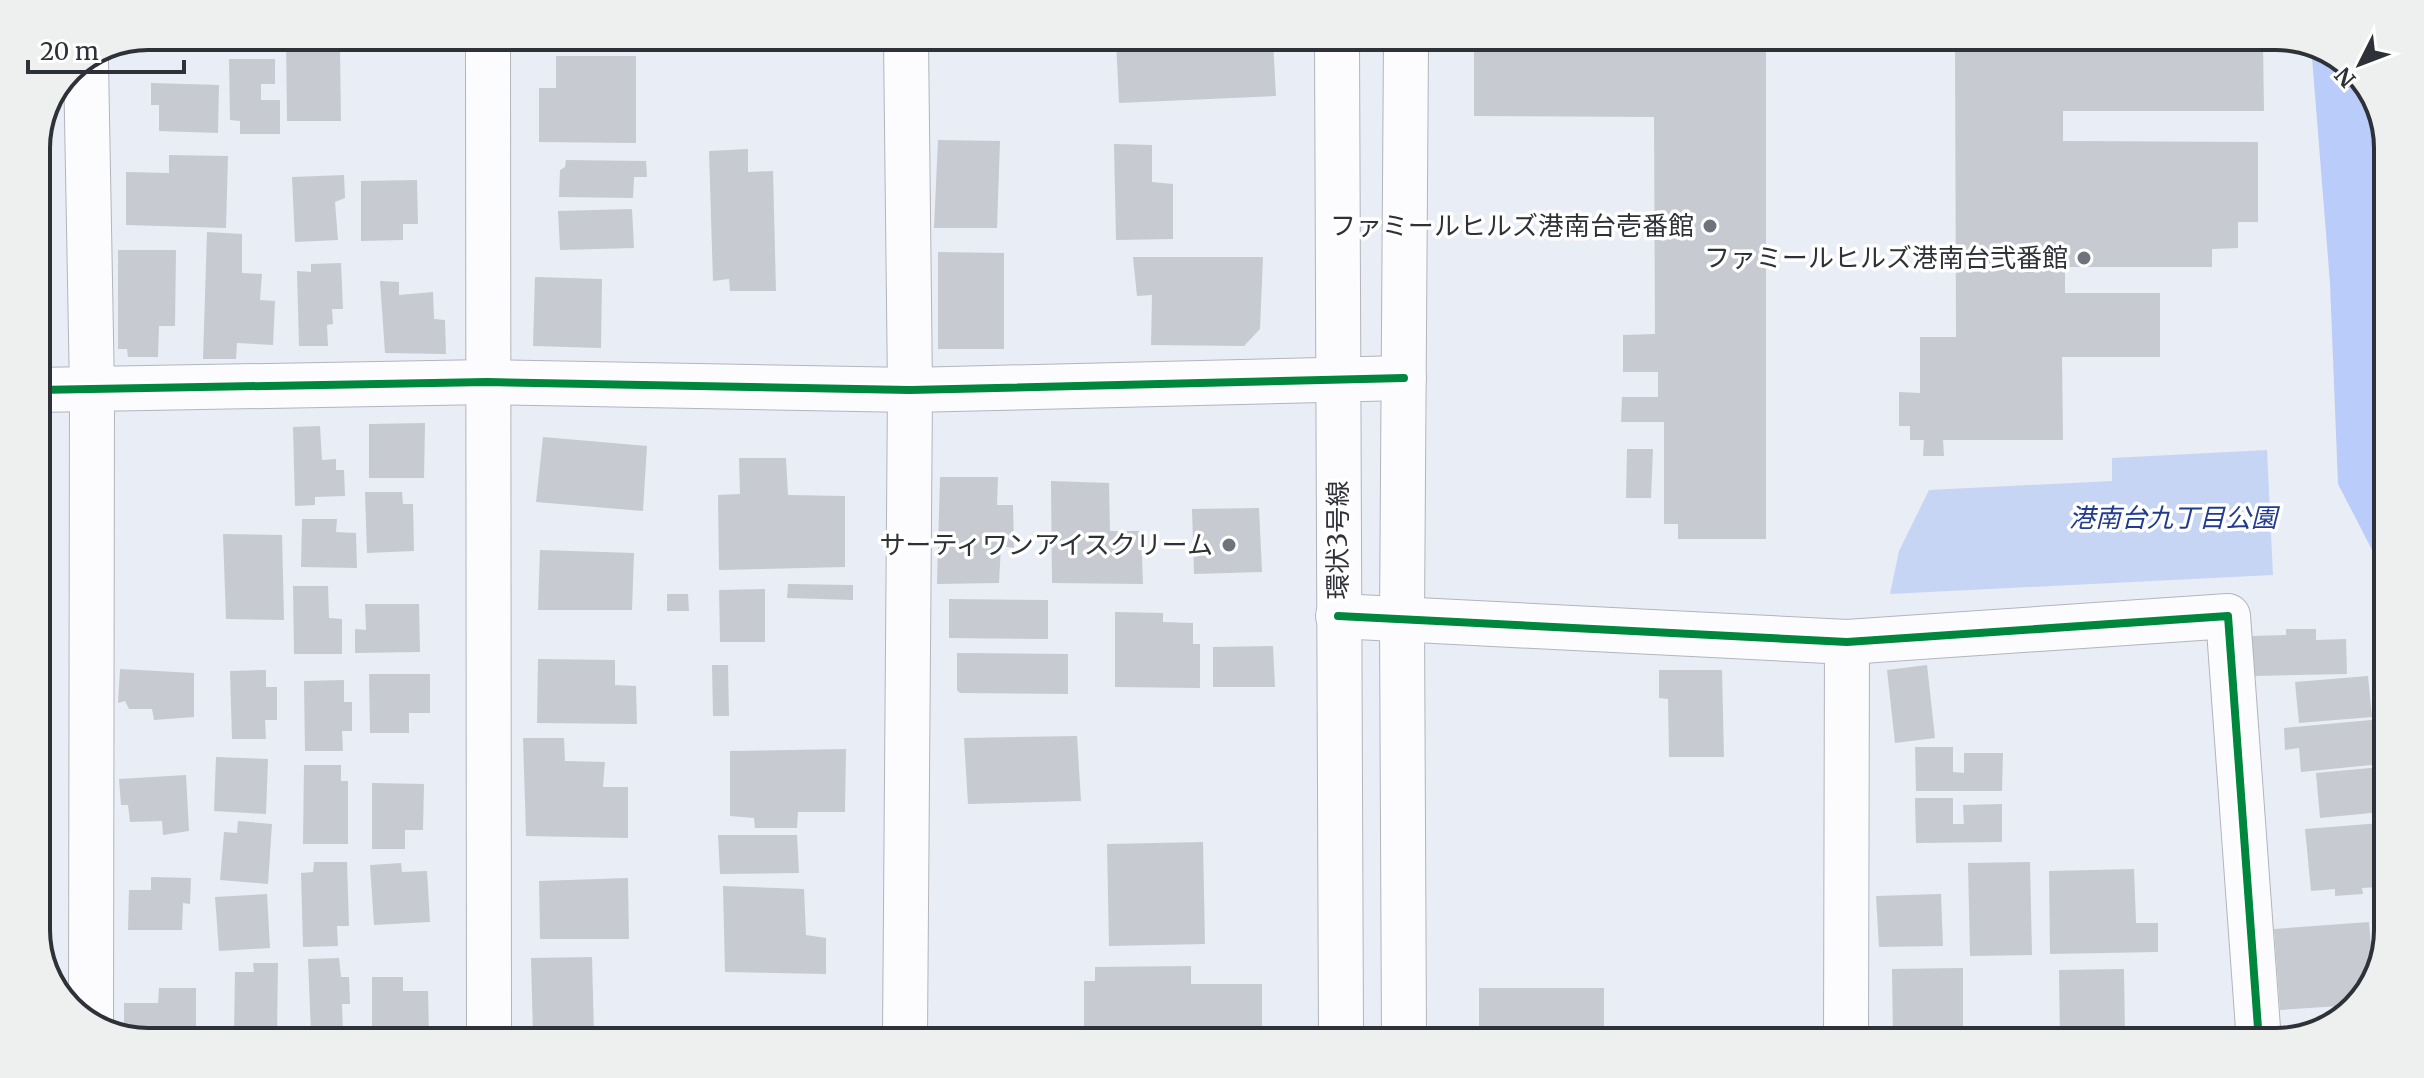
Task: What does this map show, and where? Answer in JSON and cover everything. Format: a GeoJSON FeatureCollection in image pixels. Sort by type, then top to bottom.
{"type":"FeatureCollection","features":[{"type":"Feature","properties":{"kind":"street"},"geometry":{"type":"LineString","coordinates":[[488,50],[489,1028]]}},
{"type":"Feature","properties":{"kind":"street"},"geometry":{"type":"LineString","coordinates":[[905,1028],[910,390],[906,50]]}},
{"type":"Feature","properties":{"kind":"street","name":"環状3号線"},"geometry":{"type":"LineString","coordinates":[[1337,50],[1341,1028]]}},
{"type":"Feature","properties":{"kind":"street"},"geometry":{"type":"LineString","coordinates":[[1404,1028],[1402,619],[1406,50]]}},
{"type":"Feature","properties":{"kind":"street"},"geometry":{"type":"LineString","coordinates":[[85,1005],[92,391],[86,72]]}},
{"type":"Feature","properties":{"kind":"street"},"geometry":{"type":"LineString","coordinates":[[50,390],[487,382],[910,390],[1404,378]]}},
{"type":"Feature","properties":{"kind":"street"},"geometry":{"type":"LineString","coordinates":[[1338,616],[1847,642],[2228,616],[2258,1028]]}},
{"type":"Feature","properties":{"kind":"street"},"geometry":{"type":"LineString","coordinates":[[1846,1028],[1847,642]]}},
{"type":"Feature","properties":{"kind":"green space","name":"港南台九丁目公園"},"geometry":{"type":"Polygon","coordinates":[[[2267,450],[2273,575],[1890,594],[1899,551],[1929,490],[2112,481],[2112,458],[2267,450]]]}},
{"type":"Feature","properties":{"kind":"shaded area"},"geometry":{"type":"Polygon","coordinates":[[[2312,56],[2320,60],[2320,104],[2363,104],[2374,141],[2374,554],[2338,484],[2330,283],[2312,56]]]}},
{"type":"Feature","properties":{"kind":"building"},"geometry":{"type":"Polygon","coordinates":[[[286,50],[340,50],[341,121],[287,121],[286,50]]]}},
{"type":"Feature","properties":{"kind":"building"},"geometry":{"type":"Polygon","coordinates":[[[1116,50],[1273,50],[1276,96],[1119,103],[1116,50]]]}},
{"type":"Feature","properties":{"kind":"building","name":"ファミールヒルズ港南台壱番館"},"geometry":{"type":"Polygon","coordinates":[[[1474,50],[1766,50],[1766,539],[1678,539],[1678,524],[1664,524],[1664,422],[1621,422],[1622,397],[1658,397],[1658,372],[1623,372],[1623,335],[1655,334],[1654,117],[1474,116],[1474,50]]]}},
{"type":"Feature","properties":{"kind":"building","name":"ファミールヒルズ港南台弐番館"},"geometry":{"type":"Polygon","coordinates":[[[1955,50],[2263,50],[2264,111],[2063,111],[2063,141],[2258,142],[2258,222],[2238,222],[2238,248],[2212,249],[2212,267],[2065,267],[2065,293],[2160,293],[2160,357],[2062,357],[2063,440],[1943,440],[1944,456],[1923,456],[1924,440],[1910,440],[1910,426],[1899,426],[1899,392],[1920,393],[1920,337],[1956,337],[1955,50]]]}},
{"type":"Feature","properties":{"kind":"building"},"geometry":{"type":"Polygon","coordinates":[[[556,56],[636,56],[636,143],[539,142],[539,88],[556,88],[556,56]]]}},
{"type":"Feature","properties":{"kind":"building"},"geometry":{"type":"Polygon","coordinates":[[[229,59],[275,59],[275,84],[261,84],[261,100],[280,100],[280,134],[240,134],[240,121],[230,120],[229,59]]]}},
{"type":"Feature","properties":{"kind":"building"},"geometry":{"type":"Polygon","coordinates":[[[151,83],[219,85],[218,133],[159,131],[159,105],[151,105],[151,83]]]}},
{"type":"Feature","properties":{"kind":"building"},"geometry":{"type":"Polygon","coordinates":[[[938,140],[1000,141],[997,228],[934,228],[938,140]]]}},
{"type":"Feature","properties":{"kind":"building"},"geometry":{"type":"Polygon","coordinates":[[[1114,144],[1152,145],[1152,182],[1173,184],[1173,239],[1116,240],[1114,144]]]}},
{"type":"Feature","properties":{"kind":"building"},"geometry":{"type":"Polygon","coordinates":[[[748,149],[748,172],[773,171],[776,291],[730,291],[729,279],[713,281],[709,151],[748,149]]]}},
{"type":"Feature","properties":{"kind":"building"},"geometry":{"type":"Polygon","coordinates":[[[169,155],[228,156],[226,228],[126,225],[126,172],[169,173],[169,155]]]}},
{"type":"Feature","properties":{"kind":"building"},"geometry":{"type":"Polygon","coordinates":[[[566,160],[646,161],[647,177],[634,177],[633,198],[559,197],[560,170],[565,167],[566,160]]]}},
{"type":"Feature","properties":{"kind":"building"},"geometry":{"type":"Polygon","coordinates":[[[344,175],[345,198],[335,202],[338,240],[295,242],[292,177],[344,175]]]}},
{"type":"Feature","properties":{"kind":"building"},"geometry":{"type":"Polygon","coordinates":[[[417,180],[418,224],[403,224],[403,240],[361,241],[361,181],[417,180]]]}},
{"type":"Feature","properties":{"kind":"building"},"geometry":{"type":"Polygon","coordinates":[[[632,209],[634,248],[560,250],[558,211],[632,209]]]}},
{"type":"Feature","properties":{"kind":"building"},"geometry":{"type":"Polygon","coordinates":[[[207,232],[242,234],[242,273],[262,274],[260,300],[275,301],[273,345],[237,343],[236,359],[203,359],[207,232]]]}},
{"type":"Feature","properties":{"kind":"building"},"geometry":{"type":"Polygon","coordinates":[[[118,250],[176,250],[175,326],[159,326],[158,357],[128,357],[127,349],[118,349],[118,250]]]}},
{"type":"Feature","properties":{"kind":"building"},"geometry":{"type":"Polygon","coordinates":[[[938,252],[1004,253],[1004,349],[938,349],[938,252]]]}},
{"type":"Feature","properties":{"kind":"building"},"geometry":{"type":"Polygon","coordinates":[[[1133,257],[1263,257],[1260,329],[1244,346],[1151,345],[1152,295],[1137,296],[1133,257]]]}},
{"type":"Feature","properties":{"kind":"building"},"geometry":{"type":"Polygon","coordinates":[[[341,263],[343,309],[332,309],[333,324],[327,325],[328,346],[299,346],[297,271],[311,272],[311,264],[341,263]]]}},
{"type":"Feature","properties":{"kind":"building"},"geometry":{"type":"Polygon","coordinates":[[[535,277],[602,279],[601,348],[533,346],[535,277]]]}},
{"type":"Feature","properties":{"kind":"building"},"geometry":{"type":"Polygon","coordinates":[[[380,281],[399,282],[399,295],[433,292],[434,319],[445,320],[446,354],[385,353],[380,281]]]}},
{"type":"Feature","properties":{"kind":"building"},"geometry":{"type":"Polygon","coordinates":[[[425,423],[424,478],[369,478],[369,424],[425,423]]]}},
{"type":"Feature","properties":{"kind":"building"},"geometry":{"type":"Polygon","coordinates":[[[320,426],[322,460],[336,459],[336,470],[344,470],[345,496],[315,497],[315,505],[295,506],[293,427],[320,426]]]}},
{"type":"Feature","properties":{"kind":"building"},"geometry":{"type":"Polygon","coordinates":[[[543,437],[647,446],[643,511],[536,502],[543,437]]]}},
{"type":"Feature","properties":{"kind":"building"},"geometry":{"type":"Polygon","coordinates":[[[1627,449],[1653,449],[1651,498],[1626,498],[1627,449]]]}},
{"type":"Feature","properties":{"kind":"building"},"geometry":{"type":"Polygon","coordinates":[[[739,458],[786,458],[788,495],[845,496],[845,567],[719,570],[718,495],[740,494],[739,458]]]}},
{"type":"Feature","properties":{"kind":"building"},"geometry":{"type":"Polygon","coordinates":[[[940,477],[998,477],[997,505],[1013,505],[1014,548],[1001,546],[999,583],[937,584],[940,477]]]}},
{"type":"Feature","properties":{"kind":"building"},"geometry":{"type":"Polygon","coordinates":[[[1051,481],[1109,483],[1110,531],[1141,531],[1143,584],[1052,583],[1051,481]]]}},
{"type":"Feature","properties":{"kind":"building"},"geometry":{"type":"Polygon","coordinates":[[[365,492],[402,492],[403,504],[413,504],[414,551],[367,553],[365,492]]]}},
{"type":"Feature","properties":{"kind":"building"},"geometry":{"type":"Polygon","coordinates":[[[1259,508],[1262,572],[1194,574],[1192,509],[1259,508]]]}},
{"type":"Feature","properties":{"kind":"building"},"geometry":{"type":"Polygon","coordinates":[[[302,519],[337,519],[336,532],[356,533],[357,568],[301,567],[302,519]]]}},
{"type":"Feature","properties":{"kind":"building"},"geometry":{"type":"Polygon","coordinates":[[[223,534],[282,535],[284,620],[226,619],[223,534]]]}},
{"type":"Feature","properties":{"kind":"building"},"geometry":{"type":"Polygon","coordinates":[[[540,550],[634,553],[632,610],[538,610],[540,550]]]}},
{"type":"Feature","properties":{"kind":"building"},"geometry":{"type":"Polygon","coordinates":[[[788,584],[853,585],[853,600],[787,598],[788,584]]]}},
{"type":"Feature","properties":{"kind":"building"},"geometry":{"type":"Polygon","coordinates":[[[293,586],[328,586],[329,618],[342,619],[342,654],[294,654],[293,586]]]}},
{"type":"Feature","properties":{"kind":"building"},"geometry":{"type":"Polygon","coordinates":[[[765,589],[765,642],[720,642],[719,590],[765,589]]]}},
{"type":"Feature","properties":{"kind":"building"},"geometry":{"type":"Polygon","coordinates":[[[667,594],[688,594],[689,611],[667,611],[667,594]]]}},
{"type":"Feature","properties":{"kind":"building"},"geometry":{"type":"Polygon","coordinates":[[[949,599],[1048,600],[1048,639],[949,638],[949,599]]]}},
{"type":"Feature","properties":{"kind":"building"},"geometry":{"type":"Polygon","coordinates":[[[365,604],[419,604],[420,652],[355,653],[355,629],[366,630],[365,604]]]}},
{"type":"Feature","properties":{"kind":"building"},"geometry":{"type":"Polygon","coordinates":[[[1115,612],[1163,613],[1163,622],[1193,623],[1193,644],[1200,644],[1200,688],[1115,687],[1115,612]]]}},
{"type":"Feature","properties":{"kind":"building"},"geometry":{"type":"Polygon","coordinates":[[[2286,629],[2316,629],[2316,640],[2346,639],[2347,674],[2253,676],[2252,636],[2286,635],[2286,629]]]}},
{"type":"Feature","properties":{"kind":"building"},"geometry":{"type":"Polygon","coordinates":[[[1273,646],[1275,687],[1213,687],[1213,647],[1273,646]]]}},
{"type":"Feature","properties":{"kind":"building"},"geometry":{"type":"Polygon","coordinates":[[[957,653],[1068,654],[1068,694],[960,693],[957,690],[957,653]]]}},
{"type":"Feature","properties":{"kind":"building"},"geometry":{"type":"Polygon","coordinates":[[[538,659],[615,660],[615,685],[636,686],[637,724],[537,723],[538,659]]]}},
{"type":"Feature","properties":{"kind":"building"},"geometry":{"type":"Polygon","coordinates":[[[712,665],[728,665],[729,716],[713,716],[712,665]]]}},
{"type":"Feature","properties":{"kind":"building"},"geometry":{"type":"Polygon","coordinates":[[[1927,665],[1935,738],[1895,743],[1887,670],[1927,665]]]}},
{"type":"Feature","properties":{"kind":"building"},"geometry":{"type":"Polygon","coordinates":[[[120,669],[194,673],[194,717],[154,720],[152,709],[129,709],[125,701],[118,703],[120,669]]]}},
{"type":"Feature","properties":{"kind":"building"},"geometry":{"type":"Polygon","coordinates":[[[266,670],[266,687],[277,687],[277,720],[265,720],[266,739],[232,739],[230,671],[266,670]]]}},
{"type":"Feature","properties":{"kind":"building"},"geometry":{"type":"Polygon","coordinates":[[[1659,670],[1722,670],[1724,757],[1669,757],[1668,699],[1659,698],[1659,670]]]}},
{"type":"Feature","properties":{"kind":"building"},"geometry":{"type":"Polygon","coordinates":[[[369,674],[430,674],[430,713],[409,713],[409,733],[370,733],[369,674]]]}},
{"type":"Feature","properties":{"kind":"building"},"geometry":{"type":"Polygon","coordinates":[[[2368,676],[2372,717],[2299,723],[2295,682],[2368,676]]]}},
{"type":"Feature","properties":{"kind":"building"},"geometry":{"type":"Polygon","coordinates":[[[344,680],[344,702],[352,702],[352,731],[342,731],[343,751],[305,751],[304,681],[344,680]]]}},
{"type":"Feature","properties":{"kind":"building"},"geometry":{"type":"Polygon","coordinates":[[[2374,720],[2374,765],[2301,772],[2299,748],[2285,750],[2284,728],[2374,720]]]}},
{"type":"Feature","properties":{"kind":"building"},"geometry":{"type":"Polygon","coordinates":[[[1077,736],[1081,801],[968,804],[964,738],[1077,736]]]}},
{"type":"Feature","properties":{"kind":"building"},"geometry":{"type":"Polygon","coordinates":[[[523,738],[564,738],[565,761],[605,762],[603,787],[628,787],[628,838],[526,836],[523,738]]]}},
{"type":"Feature","properties":{"kind":"building"},"geometry":{"type":"Polygon","coordinates":[[[1915,747],[1953,747],[1953,772],[1964,773],[1964,753],[2003,753],[2002,791],[1916,791],[1915,747]]]}},
{"type":"Feature","properties":{"kind":"building"},"geometry":{"type":"Polygon","coordinates":[[[846,749],[845,812],[798,812],[797,828],[755,828],[754,818],[730,816],[730,751],[846,749]]]}},
{"type":"Feature","properties":{"kind":"building"},"geometry":{"type":"Polygon","coordinates":[[[216,757],[268,759],[266,814],[214,811],[216,757]]]}},
{"type":"Feature","properties":{"kind":"building"},"geometry":{"type":"Polygon","coordinates":[[[304,765],[341,765],[341,781],[348,781],[348,844],[303,844],[304,765]]]}},
{"type":"Feature","properties":{"kind":"building"},"geometry":{"type":"Polygon","coordinates":[[[2374,768],[2374,813],[2320,818],[2316,773],[2374,768]]]}},
{"type":"Feature","properties":{"kind":"building"},"geometry":{"type":"Polygon","coordinates":[[[186,775],[189,831],[163,835],[162,821],[130,822],[128,805],[121,805],[119,779],[186,775]]]}},
{"type":"Feature","properties":{"kind":"building"},"geometry":{"type":"Polygon","coordinates":[[[372,783],[424,784],[423,830],[405,830],[405,849],[372,849],[372,783]]]}},
{"type":"Feature","properties":{"kind":"building"},"geometry":{"type":"Polygon","coordinates":[[[1915,798],[1953,798],[1953,824],[1964,824],[1963,805],[2002,804],[2002,842],[1916,843],[1915,798]]]}},
{"type":"Feature","properties":{"kind":"building"},"geometry":{"type":"Polygon","coordinates":[[[238,821],[272,824],[268,884],[220,880],[224,832],[237,833],[238,821]]]}},
{"type":"Feature","properties":{"kind":"building"},"geometry":{"type":"Polygon","coordinates":[[[2374,824],[2374,887],[2362,888],[2363,894],[2335,896],[2335,889],[2311,891],[2305,829],[2374,824]]]}},
{"type":"Feature","properties":{"kind":"building"},"geometry":{"type":"Polygon","coordinates":[[[718,835],[797,835],[799,873],[720,874],[718,835]]]}},
{"type":"Feature","properties":{"kind":"building"},"geometry":{"type":"Polygon","coordinates":[[[1203,842],[1205,944],[1109,946],[1107,844],[1203,842]]]}},
{"type":"Feature","properties":{"kind":"building"},"geometry":{"type":"Polygon","coordinates":[[[314,862],[347,862],[349,926],[337,926],[338,946],[303,947],[301,873],[313,872],[314,862]]]}},
{"type":"Feature","properties":{"kind":"building"},"geometry":{"type":"Polygon","coordinates":[[[2030,862],[2032,955],[1970,956],[1968,863],[2030,862]]]}},
{"type":"Feature","properties":{"kind":"building"},"geometry":{"type":"Polygon","coordinates":[[[401,863],[402,872],[427,871],[430,922],[374,925],[370,865],[401,863]]]}},
{"type":"Feature","properties":{"kind":"building"},"geometry":{"type":"Polygon","coordinates":[[[2134,869],[2136,923],[2158,923],[2158,952],[2050,954],[2049,871],[2134,869]]]}},
{"type":"Feature","properties":{"kind":"building"},"geometry":{"type":"Polygon","coordinates":[[[151,877],[191,878],[190,904],[183,903],[182,930],[128,930],[129,890],[151,890],[151,877]]]}},
{"type":"Feature","properties":{"kind":"building"},"geometry":{"type":"Polygon","coordinates":[[[628,878],[629,939],[540,939],[539,881],[628,878]]]}},
{"type":"Feature","properties":{"kind":"building"},"geometry":{"type":"Polygon","coordinates":[[[723,886],[804,889],[806,935],[826,938],[826,974],[725,972],[723,886]]]}},
{"type":"Feature","properties":{"kind":"building"},"geometry":{"type":"Polygon","coordinates":[[[267,894],[270,948],[219,951],[215,897],[267,894]]]}},
{"type":"Feature","properties":{"kind":"building"},"geometry":{"type":"Polygon","coordinates":[[[1941,894],[1943,946],[1879,947],[1876,896],[1941,894]]]}},
{"type":"Feature","properties":{"kind":"building"},"geometry":{"type":"Polygon","coordinates":[[[2369,922],[2371,951],[2367,968],[2350,995],[2338,1006],[2280,1010],[2274,929],[2369,922]]]}},
{"type":"Feature","properties":{"kind":"building"},"geometry":{"type":"Polygon","coordinates":[[[592,957],[594,1028],[533,1028],[531,958],[592,957]]]}},
{"type":"Feature","properties":{"kind":"building"},"geometry":{"type":"Polygon","coordinates":[[[339,958],[341,977],[349,977],[350,1004],[342,1004],[343,1028],[311,1028],[308,959],[339,958]]]}},
{"type":"Feature","properties":{"kind":"building"},"geometry":{"type":"Polygon","coordinates":[[[253,963],[278,963],[277,1028],[234,1028],[235,972],[254,972],[253,963]]]}},
{"type":"Feature","properties":{"kind":"building"},"geometry":{"type":"Polygon","coordinates":[[[1191,966],[1191,984],[1262,984],[1262,1028],[1084,1028],[1084,981],[1095,981],[1095,967],[1191,966]]]}},
{"type":"Feature","properties":{"kind":"building"},"geometry":{"type":"Polygon","coordinates":[[[1963,968],[1963,1028],[1893,1028],[1892,969],[1963,968]]]}},
{"type":"Feature","properties":{"kind":"building"},"geometry":{"type":"Polygon","coordinates":[[[2124,969],[2125,1028],[2060,1028],[2059,970],[2124,969]]]}},
{"type":"Feature","properties":{"kind":"building"},"geometry":{"type":"Polygon","coordinates":[[[372,977],[403,977],[403,991],[428,991],[429,1028],[372,1028],[372,977]]]}},
{"type":"Feature","properties":{"kind":"building"},"geometry":{"type":"Polygon","coordinates":[[[159,988],[196,988],[196,1028],[124,1025],[124,1003],[158,1003],[159,988]]]}},
{"type":"Feature","properties":{"kind":"building"},"geometry":{"type":"Polygon","coordinates":[[[1479,988],[1604,988],[1604,1028],[1479,1028],[1479,988]]]}},
{"type":"Feature","properties":{"kind":"cycle path"},"geometry":{"type":"LineString","coordinates":[[50,390],[487,382],[910,390],[1404,378]]}},
{"type":"Feature","properties":{"kind":"cycle path"},"geometry":{"type":"LineString","coordinates":[[1338,616],[1847,642],[2228,616],[2258,1028]]}},
{"type":"Feature","properties":{"kind":"place","name":"ファミールヒルズ港南台壱番館"},"geometry":{"type":"Point","coordinates":[1710,226]}},
{"type":"Feature","properties":{"kind":"place","name":"ファミールヒルズ港南台弐番館"},"geometry":{"type":"Point","coordinates":[2084,258]}},
{"type":"Feature","properties":{"kind":"place","name":"サーティワンアイスクリーム"},"geometry":{"type":"Point","coordinates":[1229,545]}}]}
